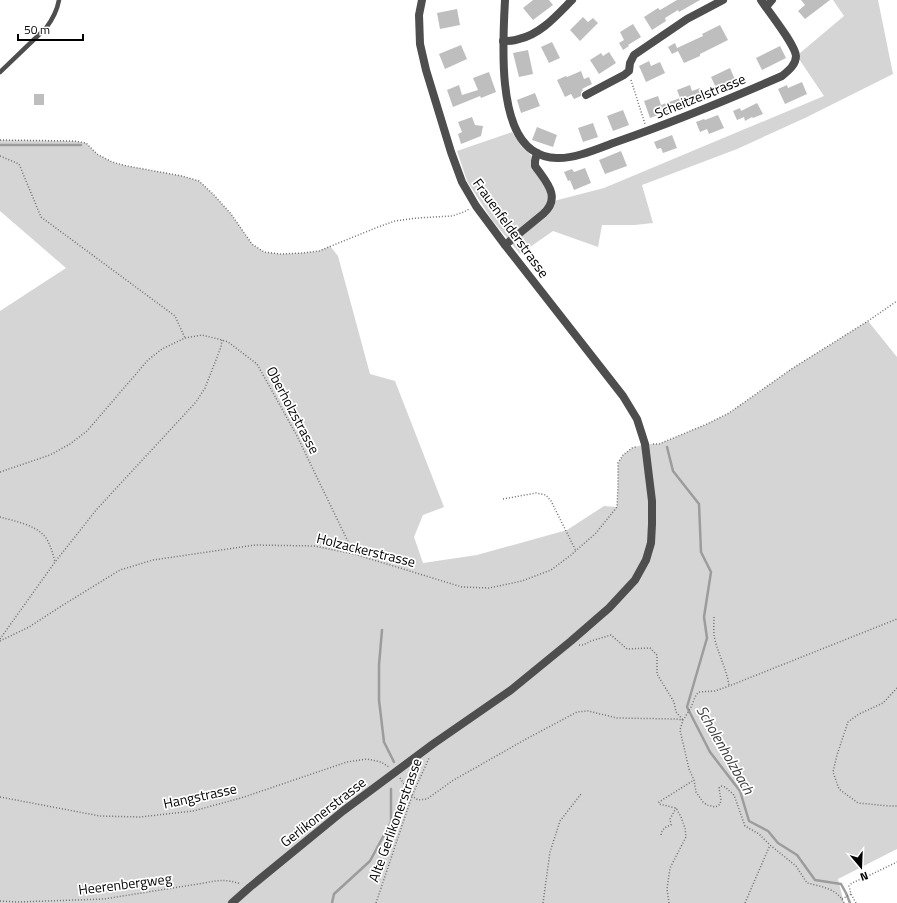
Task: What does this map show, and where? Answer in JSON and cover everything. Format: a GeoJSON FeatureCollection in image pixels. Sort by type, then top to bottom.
{"type":"FeatureCollection","features":[{"type":"Feature","properties":{"kind":"street","name":"Frauenfelderstrasse"},"geometry":{"type":"LineString","coordinates":[[422,0],[419,15],[420,44],[426,70],[451,152],[462,182],[476,206],[623,396],[637,419],[645,444],[652,501],[651,543],[646,560],[635,580],[609,608],[553,656],[511,690],[433,744]]}},
{"type":"Feature","properties":{"kind":"street","name":"Scheitzelstrasse"},"geometry":{"type":"LineString","coordinates":[[505,0],[503,70],[506,100],[516,131],[531,150],[544,156],[557,158],[570,157],[648,131],[713,106],[788,72],[794,64],[796,56],[792,46],[766,8]]}},
{"type":"Feature","properties":{"kind":"street"},"geometry":{"type":"LineString","coordinates":[[504,41],[519,39],[533,34],[551,21],[572,0]]}},
{"type":"Feature","properties":{"kind":"street"},"geometry":{"type":"LineString","coordinates":[[586,95],[624,75],[628,71],[634,55],[687,19],[723,0]]}},
{"type":"Feature","properties":{"kind":"street"},"geometry":{"type":"LineString","coordinates":[[761,0],[766,8],[772,0]]}},
{"type":"Feature","properties":{"kind":"street"},"geometry":{"type":"LineString","coordinates":[[505,245],[548,210],[552,202],[552,191],[535,166],[535,161],[538,154]]}},
{"type":"Feature","properties":{"kind":"street","name":"Gerlikonerstrasse"},"geometry":{"type":"LineString","coordinates":[[232,903],[343,811],[433,744]]}},
{"type":"Feature","properties":{"kind":"lane"},"geometry":{"type":"LineString","coordinates":[[0,72],[46,28],[55,13],[59,0]]}},
{"type":"Feature","properties":{"kind":"path"},"geometry":{"type":"LineString","coordinates":[[628,71],[648,131]]}},
{"type":"Feature","properties":{"kind":"path"},"geometry":{"type":"LineString","coordinates":[[0,140],[74,141],[86,143],[97,154],[112,162],[182,176],[199,181],[231,214],[252,244],[264,252],[281,254],[319,251],[395,221],[452,216],[476,206]]}},
{"type":"Feature","properties":{"kind":"path"},"geometry":{"type":"LineString","coordinates":[[0,156],[19,164],[41,217],[175,316],[186,338]]}},
{"type":"Feature","properties":{"kind":"path","name":"Holzackerstrasse"},"geometry":{"type":"LineString","coordinates":[[0,640],[29,627],[120,570],[153,560],[255,545],[314,546],[354,554],[462,587],[489,588],[522,581],[551,570],[576,551],[596,533],[617,507],[618,463],[622,455],[632,448],[645,444],[659,444],[729,413],[793,368],[897,301]]}},
{"type":"Feature","properties":{"kind":"path","name":"Oberholzstrasse"},"geometry":{"type":"LineString","coordinates":[[0,472],[50,454],[70,444],[87,431],[148,360],[162,349],[186,338],[202,335],[228,342],[257,364],[297,436],[354,554]]}},
{"type":"Feature","properties":{"kind":"path"},"geometry":{"type":"LineString","coordinates":[[0,640],[55,562],[97,509],[196,402],[205,388],[221,347],[222,340]]}},
{"type":"Feature","properties":{"kind":"path"},"geometry":{"type":"LineString","coordinates":[[503,499],[536,493],[546,495],[551,501],[576,551]]}},
{"type":"Feature","properties":{"kind":"path"},"geometry":{"type":"LineString","coordinates":[[0,518],[23,523],[35,529],[45,537],[51,548],[55,562]]}},
{"type":"Feature","properties":{"kind":"path"},"geometry":{"type":"LineString","coordinates":[[714,617],[715,639],[728,676],[729,686]]}},
{"type":"Feature","properties":{"kind":"path"},"geometry":{"type":"LineString","coordinates":[[844,903],[835,893],[823,887],[808,883],[796,866],[759,834],[745,826],[734,795],[730,790],[725,787],[719,788],[720,804],[718,806],[712,807],[703,802],[696,792],[694,780],[689,770],[680,730],[683,720],[699,692],[715,691],[729,686],[897,619]]}},
{"type":"Feature","properties":{"kind":"path"},"geometry":{"type":"LineString","coordinates":[[582,640],[576,644],[583,645],[611,635],[627,649],[650,648],[657,655],[657,674],[674,702],[676,712],[683,720]]}},
{"type":"Feature","properties":{"kind":"path"},"geometry":{"type":"LineString","coordinates":[[897,688],[883,703],[859,714],[848,722],[833,772],[839,789],[858,803],[897,806]]}},
{"type":"Feature","properties":{"kind":"path"},"geometry":{"type":"LineString","coordinates":[[396,772],[412,796],[418,800],[427,799],[452,781],[577,712],[588,711],[617,718],[683,720]]}},
{"type":"Feature","properties":{"kind":"path","name":"Alte Gerlikonerstrasse"},"geometry":{"type":"LineString","coordinates":[[376,903],[412,796],[429,758]]}},
{"type":"Feature","properties":{"kind":"path","name":"Hangstrasse"},"geometry":{"type":"LineString","coordinates":[[0,797],[100,816],[140,818],[193,811],[242,798],[347,762],[367,759],[381,762],[396,772]]}},
{"type":"Feature","properties":{"kind":"path"},"geometry":{"type":"LineString","coordinates":[[669,903],[667,889],[670,868],[686,837],[685,828],[676,808],[659,804],[659,802],[694,780]]}},
{"type":"Feature","properties":{"kind":"path"},"geometry":{"type":"LineString","coordinates":[[544,903],[550,852],[560,821],[581,794]]}},
{"type":"Feature","properties":{"kind":"path"},"geometry":{"type":"LineString","coordinates":[[661,835],[666,826],[671,825],[670,820],[676,808]]}},
{"type":"Feature","properties":{"kind":"path"},"geometry":{"type":"LineString","coordinates":[[745,903],[770,845]]}},
{"type":"Feature","properties":{"kind":"path"},"geometry":{"type":"LineString","coordinates":[[856,903],[849,886],[852,883],[897,862]]}},
{"type":"Feature","properties":{"kind":"path","name":"Heerenbergweg"},"geometry":{"type":"LineString","coordinates":[[0,901],[18,902],[104,899],[218,880],[232,881],[250,887]]}},
{"type":"Feature","properties":{"kind":"path"},"geometry":{"type":"LineString","coordinates":[[842,899],[851,894]]}},
{"type":"Feature","properties":{"kind":"shaded area"},"geometry":{"type":"Polygon","coordinates":[[[833,0],[878,0],[893,74],[805,118],[737,149],[642,185],[653,223],[635,225],[602,225],[598,247],[553,231],[520,254],[492,220],[467,181],[457,151],[512,132],[521,146],[532,156],[531,166],[549,191],[550,202],[604,188],[824,96],[799,59],[800,53],[844,16],[833,0]]]}},
{"type":"Feature","properties":{"kind":"shaded area"},"geometry":{"type":"Polygon","coordinates":[[[0,140],[74,141],[86,143],[97,154],[112,162],[182,176],[199,181],[231,214],[252,244],[264,252],[281,254],[302,253],[319,251],[330,246],[338,256],[370,374],[395,381],[444,507],[423,515],[414,537],[423,563],[477,555],[567,530],[604,506],[617,507],[618,463],[623,455],[632,448],[645,444],[659,444],[729,413],[793,368],[868,321],[897,357],[897,849],[838,879],[844,903],[0,903],[0,311],[66,268],[0,211],[0,140]]]}},
{"type":"Feature","properties":{"kind":"building"},"geometry":{"type":"Polygon","coordinates":[[[533,0],[549,0],[553,5],[533,20],[523,8],[533,0]]]}},
{"type":"Feature","properties":{"kind":"building"},"geometry":{"type":"Polygon","coordinates":[[[677,0],[700,0],[665,18],[666,21],[652,30],[644,17],[658,8],[660,10],[677,0]]]}},
{"type":"Feature","properties":{"kind":"building"},"geometry":{"type":"Polygon","coordinates":[[[801,0],[830,0],[805,19],[798,11],[805,5],[801,0]]]}},
{"type":"Feature","properties":{"kind":"building"},"geometry":{"type":"Polygon","coordinates":[[[457,9],[460,25],[440,29],[437,13],[457,9]]]}},
{"type":"Feature","properties":{"kind":"building"},"geometry":{"type":"Polygon","coordinates":[[[583,17],[588,22],[593,18],[598,23],[580,41],[570,30],[583,17]]]}},
{"type":"Feature","properties":{"kind":"building"},"geometry":{"type":"Polygon","coordinates":[[[633,24],[641,37],[623,50],[619,43],[624,40],[620,32],[633,24]]]}},
{"type":"Feature","properties":{"kind":"building"},"geometry":{"type":"Polygon","coordinates":[[[720,25],[728,40],[700,54],[700,56],[684,63],[678,51],[672,54],[668,47],[675,43],[677,48],[703,36],[702,34],[720,25]]]}},
{"type":"Feature","properties":{"kind":"building"},"geometry":{"type":"Polygon","coordinates":[[[552,42],[560,58],[549,63],[541,47],[552,42]]]}},
{"type":"Feature","properties":{"kind":"building"},"geometry":{"type":"Polygon","coordinates":[[[461,45],[467,59],[445,69],[439,54],[461,45]]]}},
{"type":"Feature","properties":{"kind":"building"},"geometry":{"type":"Polygon","coordinates":[[[780,46],[786,58],[762,70],[756,58],[780,46]]]}},
{"type":"Feature","properties":{"kind":"building"},"geometry":{"type":"Polygon","coordinates":[[[528,50],[533,74],[519,77],[513,53],[528,50]]]}},
{"type":"Feature","properties":{"kind":"building"},"geometry":{"type":"Polygon","coordinates":[[[609,52],[616,63],[599,74],[590,60],[601,53],[603,56],[609,52]]]}},
{"type":"Feature","properties":{"kind":"building"},"geometry":{"type":"Polygon","coordinates":[[[649,61],[651,66],[660,62],[665,73],[646,82],[639,66],[649,61]]]}},
{"type":"Feature","properties":{"kind":"building"},"geometry":{"type":"Polygon","coordinates":[[[730,68],[736,82],[717,90],[711,77],[730,68]]]}},
{"type":"Feature","properties":{"kind":"building"},"geometry":{"type":"Polygon","coordinates":[[[581,71],[584,79],[589,77],[592,84],[582,89],[581,96],[574,99],[571,94],[565,97],[557,80],[581,71]]]}},
{"type":"Feature","properties":{"kind":"building"},"geometry":{"type":"Polygon","coordinates":[[[489,72],[496,92],[481,98],[480,96],[453,107],[447,90],[459,85],[462,95],[478,90],[473,78],[489,72]]]}},
{"type":"Feature","properties":{"kind":"building"},"geometry":{"type":"Polygon","coordinates":[[[802,82],[807,94],[785,104],[778,89],[787,85],[788,88],[802,82]]]}},
{"type":"Feature","properties":{"kind":"building"},"geometry":{"type":"Polygon","coordinates":[[[690,85],[692,91],[700,88],[704,97],[650,118],[644,101],[658,96],[661,105],[680,98],[677,90],[690,85]]]}},
{"type":"Feature","properties":{"kind":"building"},"geometry":{"type":"Polygon","coordinates":[[[535,93],[540,106],[521,113],[517,100],[535,93]]]}},
{"type":"Feature","properties":{"kind":"building"},"geometry":{"type":"Polygon","coordinates":[[[34,94],[44,94],[44,105],[34,105],[34,94]]]}},
{"type":"Feature","properties":{"kind":"building"},"geometry":{"type":"Polygon","coordinates":[[[757,103],[763,114],[745,121],[744,117],[737,120],[733,111],[740,108],[741,111],[757,103]]]}},
{"type":"Feature","properties":{"kind":"building"},"geometry":{"type":"Polygon","coordinates":[[[623,110],[629,125],[613,131],[607,116],[623,110]]]}},
{"type":"Feature","properties":{"kind":"building"},"geometry":{"type":"Polygon","coordinates":[[[718,115],[724,128],[709,134],[707,129],[700,132],[696,122],[718,115]]]}},
{"type":"Feature","properties":{"kind":"building"},"geometry":{"type":"Polygon","coordinates":[[[472,117],[475,125],[483,126],[481,136],[461,144],[458,134],[462,132],[458,122],[472,117]]]}},
{"type":"Feature","properties":{"kind":"building"},"geometry":{"type":"Polygon","coordinates":[[[593,123],[598,137],[583,142],[578,128],[593,123]]]}},
{"type":"Feature","properties":{"kind":"building"},"geometry":{"type":"Polygon","coordinates":[[[537,127],[557,135],[553,147],[532,140],[537,127]]]}},
{"type":"Feature","properties":{"kind":"building"},"geometry":{"type":"Polygon","coordinates":[[[672,135],[677,148],[663,153],[661,148],[657,149],[654,142],[672,135]]]}},
{"type":"Feature","properties":{"kind":"building"},"geometry":{"type":"Polygon","coordinates":[[[621,151],[627,166],[605,174],[599,160],[621,151]]]}},
{"type":"Feature","properties":{"kind":"building"},"geometry":{"type":"Polygon","coordinates":[[[585,168],[591,183],[574,190],[570,180],[568,181],[564,172],[572,169],[574,172],[585,168]]]}},
{"type":"Feature","properties":{"kind":"waterway"},"geometry":{"type":"LineString","coordinates":[[0,145],[81,145]]}},
{"type":"Feature","properties":{"kind":"waterway","name":"Scholenholzbach"},"geometry":{"type":"LineString","coordinates":[[667,447],[673,471],[699,504],[701,552],[711,572],[704,617],[707,638],[687,707],[710,752],[740,791],[749,821],[768,831],[778,843],[797,855],[815,880],[841,884],[850,903]]}},
{"type":"Feature","properties":{"kind":"waterway"},"geometry":{"type":"LineString","coordinates":[[382,630],[379,665],[379,700],[384,742],[394,762]]}},
{"type":"Feature","properties":{"kind":"waterway"},"geometry":{"type":"LineString","coordinates":[[332,903],[334,894],[370,861],[391,822],[391,789]]}}]}
